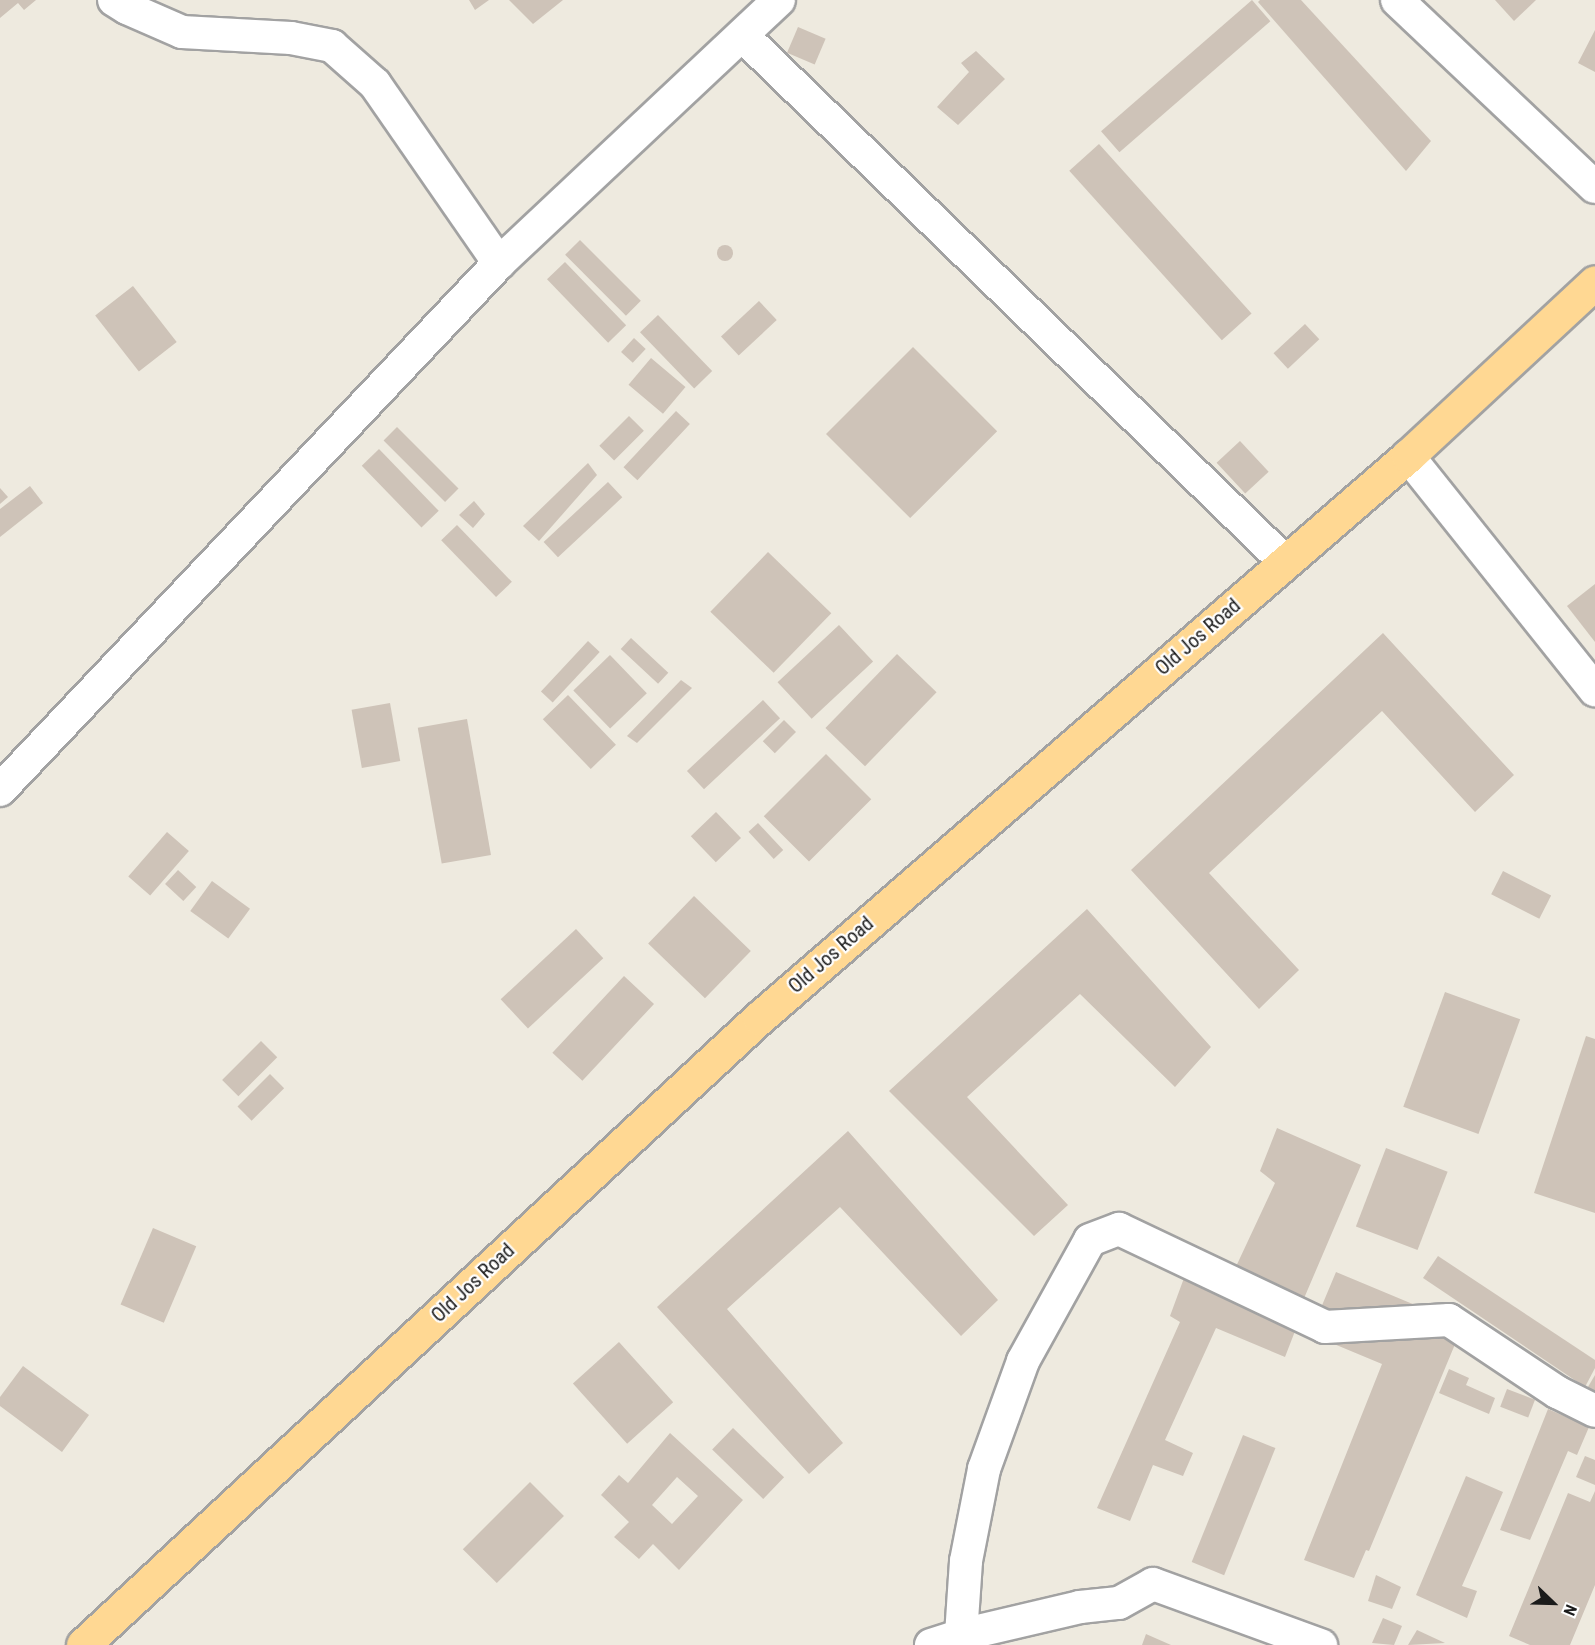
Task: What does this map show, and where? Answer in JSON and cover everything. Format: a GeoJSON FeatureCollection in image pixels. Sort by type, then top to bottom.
{"type":"FeatureCollection","features":[{"type":"Feature","properties":{"kind":"main road","name":"Old Jos Road"},"geometry":{"type":"LineString","coordinates":[[95,1641],[759,1018],[1408,456],[1595,282]]}},
{"type":"Feature","properties":{"kind":"street"},"geometry":{"type":"LineString","coordinates":[[114,0],[127,9],[182,32],[291,38],[332,46],[375,84],[499,263]]}},
{"type":"Feature","properties":{"kind":"street"},"geometry":{"type":"LineString","coordinates":[[0,790],[499,263],[779,0]]}},
{"type":"Feature","properties":{"kind":"street"},"geometry":{"type":"LineString","coordinates":[[1397,0],[1537,129],[1595,187]]}},
{"type":"Feature","properties":{"kind":"street"},"geometry":{"type":"LineString","coordinates":[[743,36],[1285,562]]}},
{"type":"Feature","properties":{"kind":"street"},"geometry":{"type":"LineString","coordinates":[[1408,456],[1595,690]]}},
{"type":"Feature","properties":{"kind":"street"},"geometry":{"type":"LineString","coordinates":[[961,1635],[966,1561],[984,1469],[1023,1361],[1090,1240],[1119,1229],[1325,1327],[1449,1320],[1557,1392],[1595,1411]]}},
{"type":"Feature","properties":{"kind":"street"},"geometry":{"type":"LineString","coordinates":[[931,1645],[961,1635],[1080,1607],[1119,1603],[1153,1584],[1321,1645]]}},
{"type":"Feature","properties":{"kind":"building"},"geometry":{"type":"Polygon","coordinates":[[[0,0],[36,0],[24,10],[18,3],[0,18],[0,0]]]}},
{"type":"Feature","properties":{"kind":"building"},"geometry":{"type":"Polygon","coordinates":[[[469,0],[489,0],[475,10],[469,0]]]}},
{"type":"Feature","properties":{"kind":"building"},"geometry":{"type":"Polygon","coordinates":[[[509,0],[563,0],[533,24],[509,0]]]}},
{"type":"Feature","properties":{"kind":"building"},"geometry":{"type":"Polygon","coordinates":[[[1252,0],[1270,21],[1119,152],[1101,131],[1252,0]]]}},
{"type":"Feature","properties":{"kind":"building"},"geometry":{"type":"Polygon","coordinates":[[[1260,0],[1301,0],[1431,141],[1406,171],[1258,2],[1260,0]]]}},
{"type":"Feature","properties":{"kind":"building"},"geometry":{"type":"Polygon","coordinates":[[[1495,0],[1536,0],[1514,21],[1495,0]]]}},
{"type":"Feature","properties":{"kind":"building"},"geometry":{"type":"Polygon","coordinates":[[[798,27],[826,39],[815,64],[787,53],[798,27]]]}},
{"type":"Feature","properties":{"kind":"building"},"geometry":{"type":"Polygon","coordinates":[[[1595,30],[1595,72],[1578,63],[1595,30]]]}},
{"type":"Feature","properties":{"kind":"building"},"geometry":{"type":"Polygon","coordinates":[[[976,51],[1005,79],[958,125],[937,107],[969,72],[961,63],[976,51]]]}},
{"type":"Feature","properties":{"kind":"building"},"geometry":{"type":"Polygon","coordinates":[[[1099,144],[1252,313],[1222,340],[1069,171],[1099,144]]]}},
{"type":"Feature","properties":{"kind":"building"},"geometry":{"type":"Polygon","coordinates":[[[580,240],[641,301],[626,316],[565,255],[580,240]]]}},
{"type":"Feature","properties":{"kind":"building"},"geometry":{"type":"Polygon","coordinates":[[[722,245],[728,245],[733,253],[731,259],[722,261],[717,256],[717,250],[722,245]]]}},
{"type":"Feature","properties":{"kind":"building"},"geometry":{"type":"Polygon","coordinates":[[[565,262],[626,325],[608,343],[547,279],[565,262]]]}},
{"type":"Feature","properties":{"kind":"building"},"geometry":{"type":"Polygon","coordinates":[[[133,286],[177,342],[139,372],[95,316],[133,286]]]}},
{"type":"Feature","properties":{"kind":"building"},"geometry":{"type":"Polygon","coordinates":[[[759,301],[777,320],[739,355],[721,336],[759,301]]]}},
{"type":"Feature","properties":{"kind":"building"},"geometry":{"type":"Polygon","coordinates":[[[658,315],[712,371],[694,388],[640,332],[658,315]]]}},
{"type":"Feature","properties":{"kind":"building"},"geometry":{"type":"Polygon","coordinates":[[[1305,324],[1319,339],[1288,369],[1274,353],[1305,324]]]}},
{"type":"Feature","properties":{"kind":"building"},"geometry":{"type":"Polygon","coordinates":[[[634,338],[646,349],[633,363],[621,352],[634,338]]]}},
{"type":"Feature","properties":{"kind":"building"},"geometry":{"type":"Polygon","coordinates":[[[913,347],[997,431],[910,518],[826,434],[913,347]]]}},
{"type":"Feature","properties":{"kind":"building"},"geometry":{"type":"Polygon","coordinates":[[[651,358],[685,387],[663,414],[629,385],[651,358]]]}},
{"type":"Feature","properties":{"kind":"building"},"geometry":{"type":"Polygon","coordinates":[[[676,411],[690,424],[637,480],[623,467],[676,411]]]}},
{"type":"Feature","properties":{"kind":"building"},"geometry":{"type":"Polygon","coordinates":[[[629,416],[644,431],[614,461],[599,446],[629,416]]]}},
{"type":"Feature","properties":{"kind":"building"},"geometry":{"type":"Polygon","coordinates":[[[397,427],[459,489],[445,502],[384,440],[397,427]]]}},
{"type":"Feature","properties":{"kind":"building"},"geometry":{"type":"Polygon","coordinates":[[[1240,441],[1269,472],[1245,494],[1217,463],[1240,441]]]}},
{"type":"Feature","properties":{"kind":"building"},"geometry":{"type":"Polygon","coordinates":[[[379,449],[439,511],[421,528],[362,466],[379,449]]]}},
{"type":"Feature","properties":{"kind":"building"},"geometry":{"type":"Polygon","coordinates":[[[588,463],[597,475],[539,541],[523,526],[588,463]]]}},
{"type":"Feature","properties":{"kind":"building"},"geometry":{"type":"Polygon","coordinates":[[[608,482],[622,497],[558,557],[544,542],[608,482]]]}},
{"type":"Feature","properties":{"kind":"building"},"geometry":{"type":"Polygon","coordinates":[[[30,486],[43,503],[0,537],[0,509],[30,486]]]}},
{"type":"Feature","properties":{"kind":"building"},"geometry":{"type":"Polygon","coordinates":[[[0,488],[8,497],[0,504],[0,488]]]}},
{"type":"Feature","properties":{"kind":"building"},"geometry":{"type":"Polygon","coordinates":[[[474,501],[485,514],[473,528],[459,515],[474,501]]]}},
{"type":"Feature","properties":{"kind":"building"},"geometry":{"type":"Polygon","coordinates":[[[457,525],[512,582],[496,597],[441,540],[457,525]]]}},
{"type":"Feature","properties":{"kind":"building"},"geometry":{"type":"Polygon","coordinates":[[[768,552],[831,613],[774,673],[710,612],[768,552]]]}},
{"type":"Feature","properties":{"kind":"building"},"geometry":{"type":"Polygon","coordinates":[[[1595,584],[1595,642],[1567,606],[1595,584]]]}},
{"type":"Feature","properties":{"kind":"building"},"geometry":{"type":"Polygon","coordinates":[[[839,625],[873,662],[812,719],[778,682],[839,625]]]}},
{"type":"Feature","properties":{"kind":"building"},"geometry":{"type":"Polygon","coordinates":[[[1383,633],[1514,775],[1475,812],[1382,711],[1209,873],[1299,970],[1259,1009],[1131,870],[1383,633]]]}},
{"type":"Feature","properties":{"kind":"building"},"geometry":{"type":"Polygon","coordinates":[[[631,638],[668,673],[658,684],[621,649],[631,638]]]}},
{"type":"Feature","properties":{"kind":"building"},"geometry":{"type":"Polygon","coordinates":[[[588,641],[600,652],[553,702],[541,691],[588,641]]]}},
{"type":"Feature","properties":{"kind":"building"},"geometry":{"type":"Polygon","coordinates":[[[897,654],[937,692],[865,766],[825,728],[897,654]]]}},
{"type":"Feature","properties":{"kind":"building"},"geometry":{"type":"Polygon","coordinates":[[[610,655],[647,693],[610,729],[573,690],[610,655]]]}},
{"type":"Feature","properties":{"kind":"building"},"geometry":{"type":"Polygon","coordinates":[[[681,680],[692,688],[637,743],[627,736],[681,680]]]}},
{"type":"Feature","properties":{"kind":"building"},"geometry":{"type":"Polygon","coordinates":[[[568,695],[616,745],[591,769],[543,719],[568,695]]]}},
{"type":"Feature","properties":{"kind":"building"},"geometry":{"type":"Polygon","coordinates":[[[763,700],[780,718],[704,789],[687,771],[763,700]]]}},
{"type":"Feature","properties":{"kind":"building"},"geometry":{"type":"Polygon","coordinates":[[[390,703],[400,761],[362,768],[352,710],[390,703]]]}},
{"type":"Feature","properties":{"kind":"building"},"geometry":{"type":"Polygon","coordinates":[[[467,719],[491,855],[442,864],[418,728],[467,719]]]}},
{"type":"Feature","properties":{"kind":"building"},"geometry":{"type":"Polygon","coordinates":[[[784,720],[796,732],[775,753],[763,741],[784,720]]]}},
{"type":"Feature","properties":{"kind":"building"},"geometry":{"type":"Polygon","coordinates":[[[826,754],[871,799],[809,861],[764,816],[826,754]]]}},
{"type":"Feature","properties":{"kind":"building"},"geometry":{"type":"Polygon","coordinates":[[[716,812],[741,838],[716,862],[691,836],[716,812]]]}},
{"type":"Feature","properties":{"kind":"building"},"geometry":{"type":"Polygon","coordinates":[[[758,823],[783,850],[774,859],[748,832],[758,823]]]}},
{"type":"Feature","properties":{"kind":"building"},"geometry":{"type":"Polygon","coordinates":[[[167,832],[189,851],[150,896],[128,877],[167,832]]]}},
{"type":"Feature","properties":{"kind":"building"},"geometry":{"type":"Polygon","coordinates":[[[178,870],[196,887],[183,901],[165,884],[178,870]]]}},
{"type":"Feature","properties":{"kind":"building"},"geometry":{"type":"Polygon","coordinates":[[[1503,871],[1551,896],[1539,919],[1491,894],[1503,871]]]}},
{"type":"Feature","properties":{"kind":"building"},"geometry":{"type":"Polygon","coordinates":[[[212,881],[250,909],[228,939],[190,911],[212,881]]]}},
{"type":"Feature","properties":{"kind":"building"},"geometry":{"type":"Polygon","coordinates":[[[694,896],[751,951],[705,998],[648,943],[694,896]]]}},
{"type":"Feature","properties":{"kind":"building"},"geometry":{"type":"Polygon","coordinates":[[[1087,909],[1211,1047],[1175,1087],[1080,994],[967,1097],[1068,1205],[1034,1236],[889,1091],[1087,909]]]}},
{"type":"Feature","properties":{"kind":"building"},"geometry":{"type":"Polygon","coordinates":[[[576,929],[603,958],[528,1028],[501,999],[576,929]]]}},
{"type":"Feature","properties":{"kind":"building"},"geometry":{"type":"Polygon","coordinates":[[[624,976],[654,1004],[582,1081],[552,1053],[624,976]]]}},
{"type":"Feature","properties":{"kind":"building"},"geometry":{"type":"Polygon","coordinates":[[[1445,992],[1520,1019],[1478,1134],[1403,1107],[1445,992]]]}},
{"type":"Feature","properties":{"kind":"building"},"geometry":{"type":"Polygon","coordinates":[[[1586,1036],[1595,1039],[1595,1213],[1534,1193],[1586,1036]]]}},
{"type":"Feature","properties":{"kind":"building"},"geometry":{"type":"Polygon","coordinates":[[[261,1041],[277,1057],[238,1096],[222,1080],[261,1041]]]}},
{"type":"Feature","properties":{"kind":"building"},"geometry":{"type":"Polygon","coordinates":[[[270,1074],[284,1088],[252,1121],[237,1107],[270,1074]]]}},
{"type":"Feature","properties":{"kind":"building"},"geometry":{"type":"Polygon","coordinates":[[[1277,1128],[1361,1165],[1302,1303],[1233,1273],[1275,1183],[1260,1171],[1277,1128]]]}},
{"type":"Feature","properties":{"kind":"building"},"geometry":{"type":"Polygon","coordinates":[[[848,1131],[998,1300],[961,1336],[840,1207],[727,1309],[843,1443],[809,1474],[657,1307],[848,1131]]]}},
{"type":"Feature","properties":{"kind":"building"},"geometry":{"type":"Polygon","coordinates":[[[1386,1148],[1448,1172],[1418,1250],[1356,1226],[1386,1148]]]}},
{"type":"Feature","properties":{"kind":"building"},"geometry":{"type":"Polygon","coordinates":[[[153,1228],[196,1246],[164,1323],[121,1304],[153,1228]]]}},
{"type":"Feature","properties":{"kind":"building"},"geometry":{"type":"Polygon","coordinates":[[[1438,1256],[1595,1360],[1595,1368],[1585,1387],[1423,1278],[1438,1256]]]}},
{"type":"Feature","properties":{"kind":"building"},"geometry":{"type":"Polygon","coordinates":[[[1336,1272],[1463,1325],[1369,1551],[1366,1550],[1354,1578],[1304,1560],[1382,1364],[1310,1334],[1336,1272]]]}},
{"type":"Feature","properties":{"kind":"building"},"geometry":{"type":"Polygon","coordinates":[[[1184,1278],[1297,1326],[1285,1357],[1216,1328],[1165,1440],[1193,1453],[1183,1476],[1153,1465],[1130,1521],[1097,1508],[1180,1322],[1170,1316],[1184,1278]]]}},
{"type":"Feature","properties":{"kind":"building"},"geometry":{"type":"Polygon","coordinates":[[[619,1342],[673,1402],[627,1444],[573,1383],[619,1342]]]}},
{"type":"Feature","properties":{"kind":"building"},"geometry":{"type":"Polygon","coordinates":[[[23,1366],[89,1415],[62,1452],[0,1406],[0,1397],[23,1366]]]}},
{"type":"Feature","properties":{"kind":"building"},"geometry":{"type":"Polygon","coordinates":[[[1449,1369],[1469,1378],[1466,1385],[1495,1398],[1489,1414],[1439,1393],[1449,1369]]]}},
{"type":"Feature","properties":{"kind":"building"},"geometry":{"type":"Polygon","coordinates":[[[1595,1375],[1595,1396],[1585,1392],[1595,1375]]]}},
{"type":"Feature","properties":{"kind":"building"},"geometry":{"type":"Polygon","coordinates":[[[1507,1389],[1535,1400],[1528,1417],[1500,1407],[1507,1389]]]}},
{"type":"Feature","properties":{"kind":"building"},"geometry":{"type":"Polygon","coordinates":[[[1548,1409],[1589,1427],[1577,1455],[1568,1451],[1530,1540],[1500,1530],[1548,1409]]]}},
{"type":"Feature","properties":{"kind":"building"},"geometry":{"type":"Polygon","coordinates":[[[733,1428],[784,1477],[763,1499],[712,1450],[733,1428]]]}},
{"type":"Feature","properties":{"kind":"building"},"geometry":{"type":"Polygon","coordinates":[[[670,1433],[743,1500],[679,1570],[653,1544],[639,1559],[614,1537],[629,1522],[601,1495],[619,1475],[628,1483],[670,1433]],[[677,1477],[652,1505],[672,1524],[698,1496],[677,1477]]]}},
{"type":"Feature","properties":{"kind":"building"},"geometry":{"type":"Polygon","coordinates":[[[1243,1435],[1275,1448],[1224,1575],[1192,1562],[1243,1435]]]}},
{"type":"Feature","properties":{"kind":"building"},"geometry":{"type":"Polygon","coordinates":[[[1585,1456],[1595,1460],[1595,1485],[1576,1477],[1585,1456]]]}},
{"type":"Feature","properties":{"kind":"building"},"geometry":{"type":"Polygon","coordinates":[[[1466,1476],[1503,1492],[1462,1586],[1477,1591],[1467,1618],[1416,1595],[1466,1476]]]}},
{"type":"Feature","properties":{"kind":"building"},"geometry":{"type":"Polygon","coordinates":[[[530,1482],[564,1516],[497,1583],[463,1549],[530,1482]]]}},
{"type":"Feature","properties":{"kind":"building"},"geometry":{"type":"Polygon","coordinates":[[[1595,1491],[1595,1585],[1570,1645],[1530,1645],[1509,1636],[1568,1493],[1590,1502],[1595,1491]]]}},
{"type":"Feature","properties":{"kind":"building"},"geometry":{"type":"Polygon","coordinates":[[[1376,1575],[1401,1587],[1392,1609],[1368,1601],[1376,1575]]]}},
{"type":"Feature","properties":{"kind":"building"},"geometry":{"type":"Polygon","coordinates":[[[1383,1618],[1402,1626],[1394,1645],[1372,1643],[1383,1618]]]}},
{"type":"Feature","properties":{"kind":"building"},"geometry":{"type":"Polygon","coordinates":[[[1417,1630],[1445,1643],[1408,1645],[1417,1630]]]}},
{"type":"Feature","properties":{"kind":"building"},"geometry":{"type":"Polygon","coordinates":[[[1146,1634],[1171,1645],[1142,1645],[1146,1634]]]}}]}
